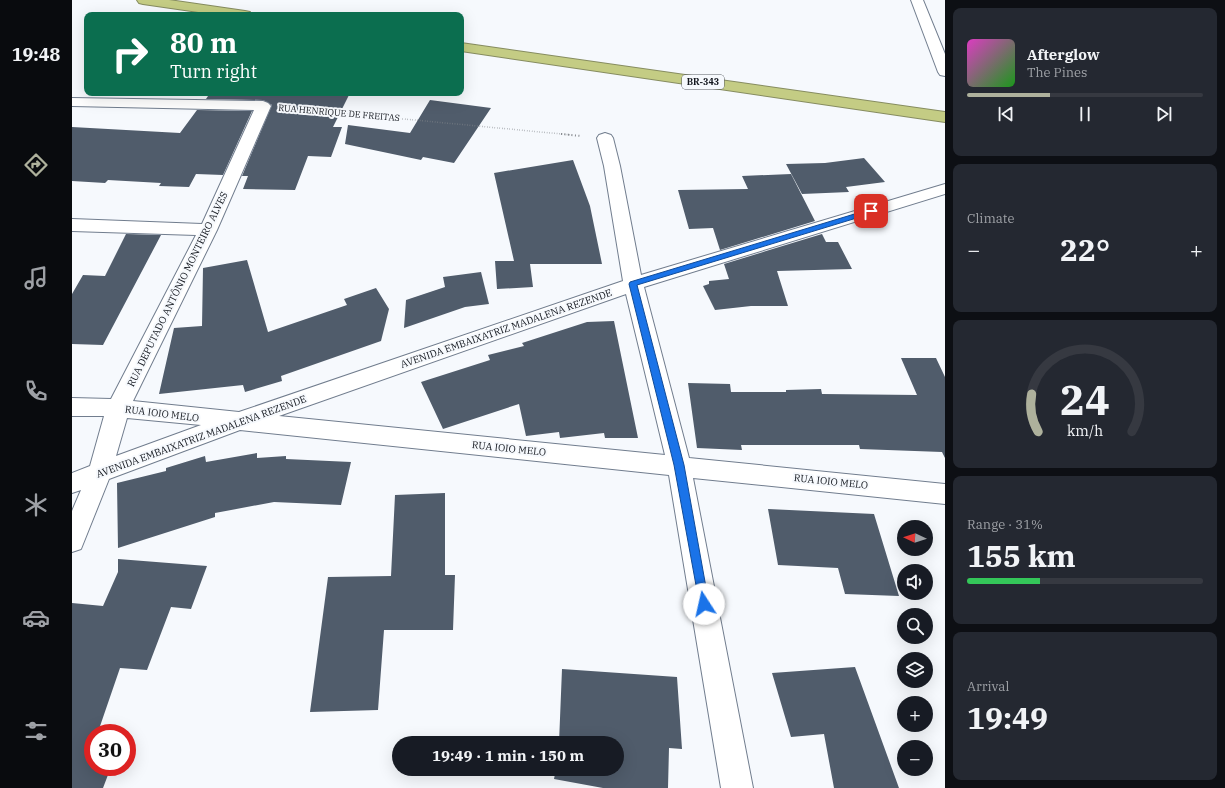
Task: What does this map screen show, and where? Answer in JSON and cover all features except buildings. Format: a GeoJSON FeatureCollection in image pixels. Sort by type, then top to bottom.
{"type":"FeatureCollection","features":[{"type":"Feature","properties":{"kind":"highway"},"geometry":{"type":"LineString","coordinates":[[144,0],[226,12]]}},
{"type":"Feature","properties":{"kind":"highway","name":"BR-343"},"geometry":{"type":"LineString","coordinates":[[464,47],[945,117]]}},
{"type":"Feature","properties":{"kind":"street"},"geometry":{"type":"LineString","coordinates":[[917,0],[945,72]]}},
{"type":"Feature","properties":{"kind":"street"},"geometry":{"type":"LineString","coordinates":[[72,102],[263,106]]}},
{"type":"Feature","properties":{"kind":"street","name":"RUA DEPUTADO ANTÔNIO MONTEIRO ALVES"},"geometry":{"type":"LineString","coordinates":[[72,541],[100,473],[118,408],[208,230],[263,106]]}},
{"type":"Feature","properties":{"kind":"street"},"geometry":{"type":"LineString","coordinates":[[605,138],[612,166],[633,284],[679,465],[737,788]]}},
{"type":"Feature","properties":{"kind":"street","name":"AVENIDA EMBAIXATRIZ MADALENA REZENDE"},"geometry":{"type":"LineString","coordinates":[[72,483],[238,421],[633,284],[945,189]]}},
{"type":"Feature","properties":{"kind":"street"},"geometry":{"type":"LineString","coordinates":[[72,225],[208,230]]}},
{"type":"Feature","properties":{"kind":"street","name":"RUA IOIO MELO"},"geometry":{"type":"LineString","coordinates":[[72,407],[118,408],[679,465],[945,494]]}},
{"type":"Feature","properties":{"kind":"path","name":"RUA HENRIQUE DE FREITAS"},"geometry":{"type":"LineString","coordinates":[[263,106],[605,138]]}},
{"type":"Feature","properties":{"kind":"route"},"geometry":{"type":"LineString","coordinates":[[704,604],[679,465],[633,284],[871,211]]}}]}
